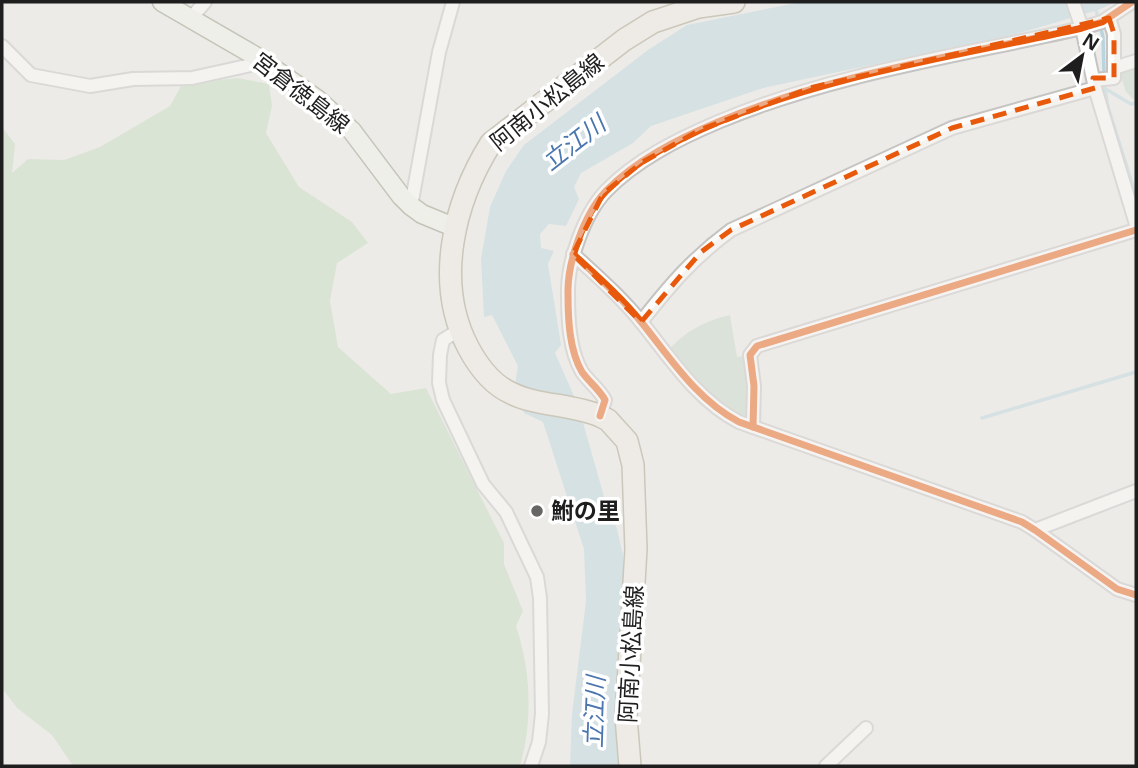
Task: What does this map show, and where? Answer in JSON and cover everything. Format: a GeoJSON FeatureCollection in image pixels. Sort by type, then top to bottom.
{"type":"FeatureCollection","features":[{"type":"Feature","properties":{"kind":"main road","name":"宮倉徳島線"},"geometry":{"type":"LineString","coordinates":[[162,2],[257,57],[338,117],[367,148],[401,197],[422,214],[456,228]]}},
{"type":"Feature","properties":{"kind":"main road","name":"阿南小松島線"},"geometry":{"type":"LineString","coordinates":[[629,766],[626,717],[636,550],[633,465],[627,441],[608,421],[593,414],[512,394],[487,376],[459,330],[450,281],[451,256],[456,228],[476,166],[491,143],[624,40],[653,22],[698,7],[734,2]]}},
{"type":"Feature","properties":{"kind":"street"},"geometry":{"type":"LineString","coordinates":[[191,18],[205,2]]}},
{"type":"Feature","properties":{"kind":"street"},"geometry":{"type":"LineString","coordinates":[[411,206],[439,52],[453,2]]}},
{"type":"Feature","properties":{"kind":"street"},"geometry":{"type":"LineString","coordinates":[[1073,2],[1093,23],[1114,34],[1102,79]]}},
{"type":"Feature","properties":{"kind":"street"},"geometry":{"type":"LineString","coordinates":[[593,414],[605,400],[599,388],[583,372],[574,350],[569,322],[568,276],[573,254],[603,194],[641,163],[700,130],[759,105],[810,88],[892,67],[1093,23],[1132,2]]}},
{"type":"Feature","properties":{"kind":"street"},"geometry":{"type":"LineString","coordinates":[[1093,23],[1102,79],[1136,224]]}},
{"type":"Feature","properties":{"kind":"street"},"geometry":{"type":"LineString","coordinates":[[2,46],[31,75],[90,86],[133,79],[192,78],[251,65],[257,57]]}},
{"type":"Feature","properties":{"kind":"street"},"geometry":{"type":"LineString","coordinates":[[641,322],[672,282],[701,252],[732,230],[952,128],[1102,79],[1136,61]]}},
{"type":"Feature","properties":{"kind":"street"},"geometry":{"type":"LineString","coordinates":[[752,426],[754,386],[750,355],[757,346],[1136,230]]}},
{"type":"Feature","properties":{"kind":"street"},"geometry":{"type":"LineString","coordinates":[[573,254],[641,322],[664,353],[707,401],[724,414],[999,513],[1035,530],[1117,589],[1136,594]]}},
{"type":"Feature","properties":{"kind":"street"},"geometry":{"type":"LineString","coordinates":[[459,330],[443,340],[439,383],[443,400],[483,484],[506,512],[520,537],[537,578],[542,714],[539,742],[531,766]]}},
{"type":"Feature","properties":{"kind":"street"},"geometry":{"type":"LineString","coordinates":[[1035,530],[1136,491]]}},
{"type":"Feature","properties":{"kind":"street"},"geometry":{"type":"LineString","coordinates":[[826,766],[866,728]]}},
{"type":"Feature","properties":{"kind":"highlighted area"},"geometry":{"type":"Polygon","coordinates":[[[1109,18],[1114,34],[1114,78],[1093,78],[1095,88],[952,128],[731,230],[701,252],[641,322],[573,254],[603,194],[641,163],[700,130],[810,88],[1109,18]]]}},
{"type":"Feature","properties":{"kind":"green space"},"geometry":{"type":"Polygon","coordinates":[[[1136,66],[1134,100],[1126,92],[1119,71],[1136,66]]]}},
{"type":"Feature","properties":{"kind":"green space"},"geometry":{"type":"Polygon","coordinates":[[[237,78],[269,84],[272,106],[266,133],[299,187],[352,222],[368,243],[337,263],[330,301],[338,347],[391,394],[426,388],[504,543],[504,564],[523,611],[516,626],[525,660],[528,713],[520,766],[73,766],[52,735],[17,708],[2,688],[2,127],[15,144],[12,173],[28,159],[64,160],[100,147],[170,106],[182,84],[237,78]]]}},
{"type":"Feature","properties":{"kind":"green space"},"geometry":{"type":"Polygon","coordinates":[[[730,315],[737,357],[746,356],[750,384],[747,421],[719,407],[668,351],[696,328],[730,315]]]}},
{"type":"Feature","properties":{"kind":"water","name":"立江川"},"geometry":{"type":"Polygon","coordinates":[[[801,2],[1116,2],[1020,33],[763,88],[651,126],[633,143],[581,173],[574,187],[579,199],[566,226],[549,224],[540,234],[541,248],[554,251],[548,264],[561,345],[555,353],[578,405],[605,500],[617,529],[623,555],[624,582],[615,718],[619,766],[570,766],[572,714],[586,601],[584,549],[543,422],[524,413],[515,385],[518,366],[492,315],[484,317],[481,259],[490,207],[506,171],[524,145],[648,50],[687,25],[801,2]]]}},
{"type":"Feature","properties":{"kind":"waterway"},"geometry":{"type":"LineString","coordinates":[[1094,2],[1103,37],[1104,76]]}},
{"type":"Feature","properties":{"kind":"waterway"},"geometry":{"type":"LineString","coordinates":[[1104,84],[1108,107],[1136,196]]}},
{"type":"Feature","properties":{"kind":"waterway"},"geometry":{"type":"LineString","coordinates":[[1104,88],[1131,104],[1136,103]]}},
{"type":"Feature","properties":{"kind":"waterway"},"geometry":{"type":"LineString","coordinates":[[982,418],[1136,372]]}},
{"type":"Feature","properties":{"kind":"cycle path"},"geometry":{"type":"LineString","coordinates":[[600,416],[605,400],[582,372],[572,344],[568,282],[584,226],[598,201],[618,180],[658,151],[718,122],[762,105],[852,78],[1082,28],[1102,22],[1132,2]]}},
{"type":"Feature","properties":{"kind":"cycle path"},"geometry":{"type":"LineString","coordinates":[[753,427],[754,386],[750,355],[757,346],[1136,230]]}},
{"type":"Feature","properties":{"kind":"cycle path"},"geometry":{"type":"LineString","coordinates":[[573,254],[626,305],[697,391],[724,413],[739,422],[1022,522],[1117,589],[1136,595]]}},
{"type":"Feature","properties":{"kind":"place","name":"鮒の里"},"geometry":{"type":"Point","coordinates":[537,511]}}]}
